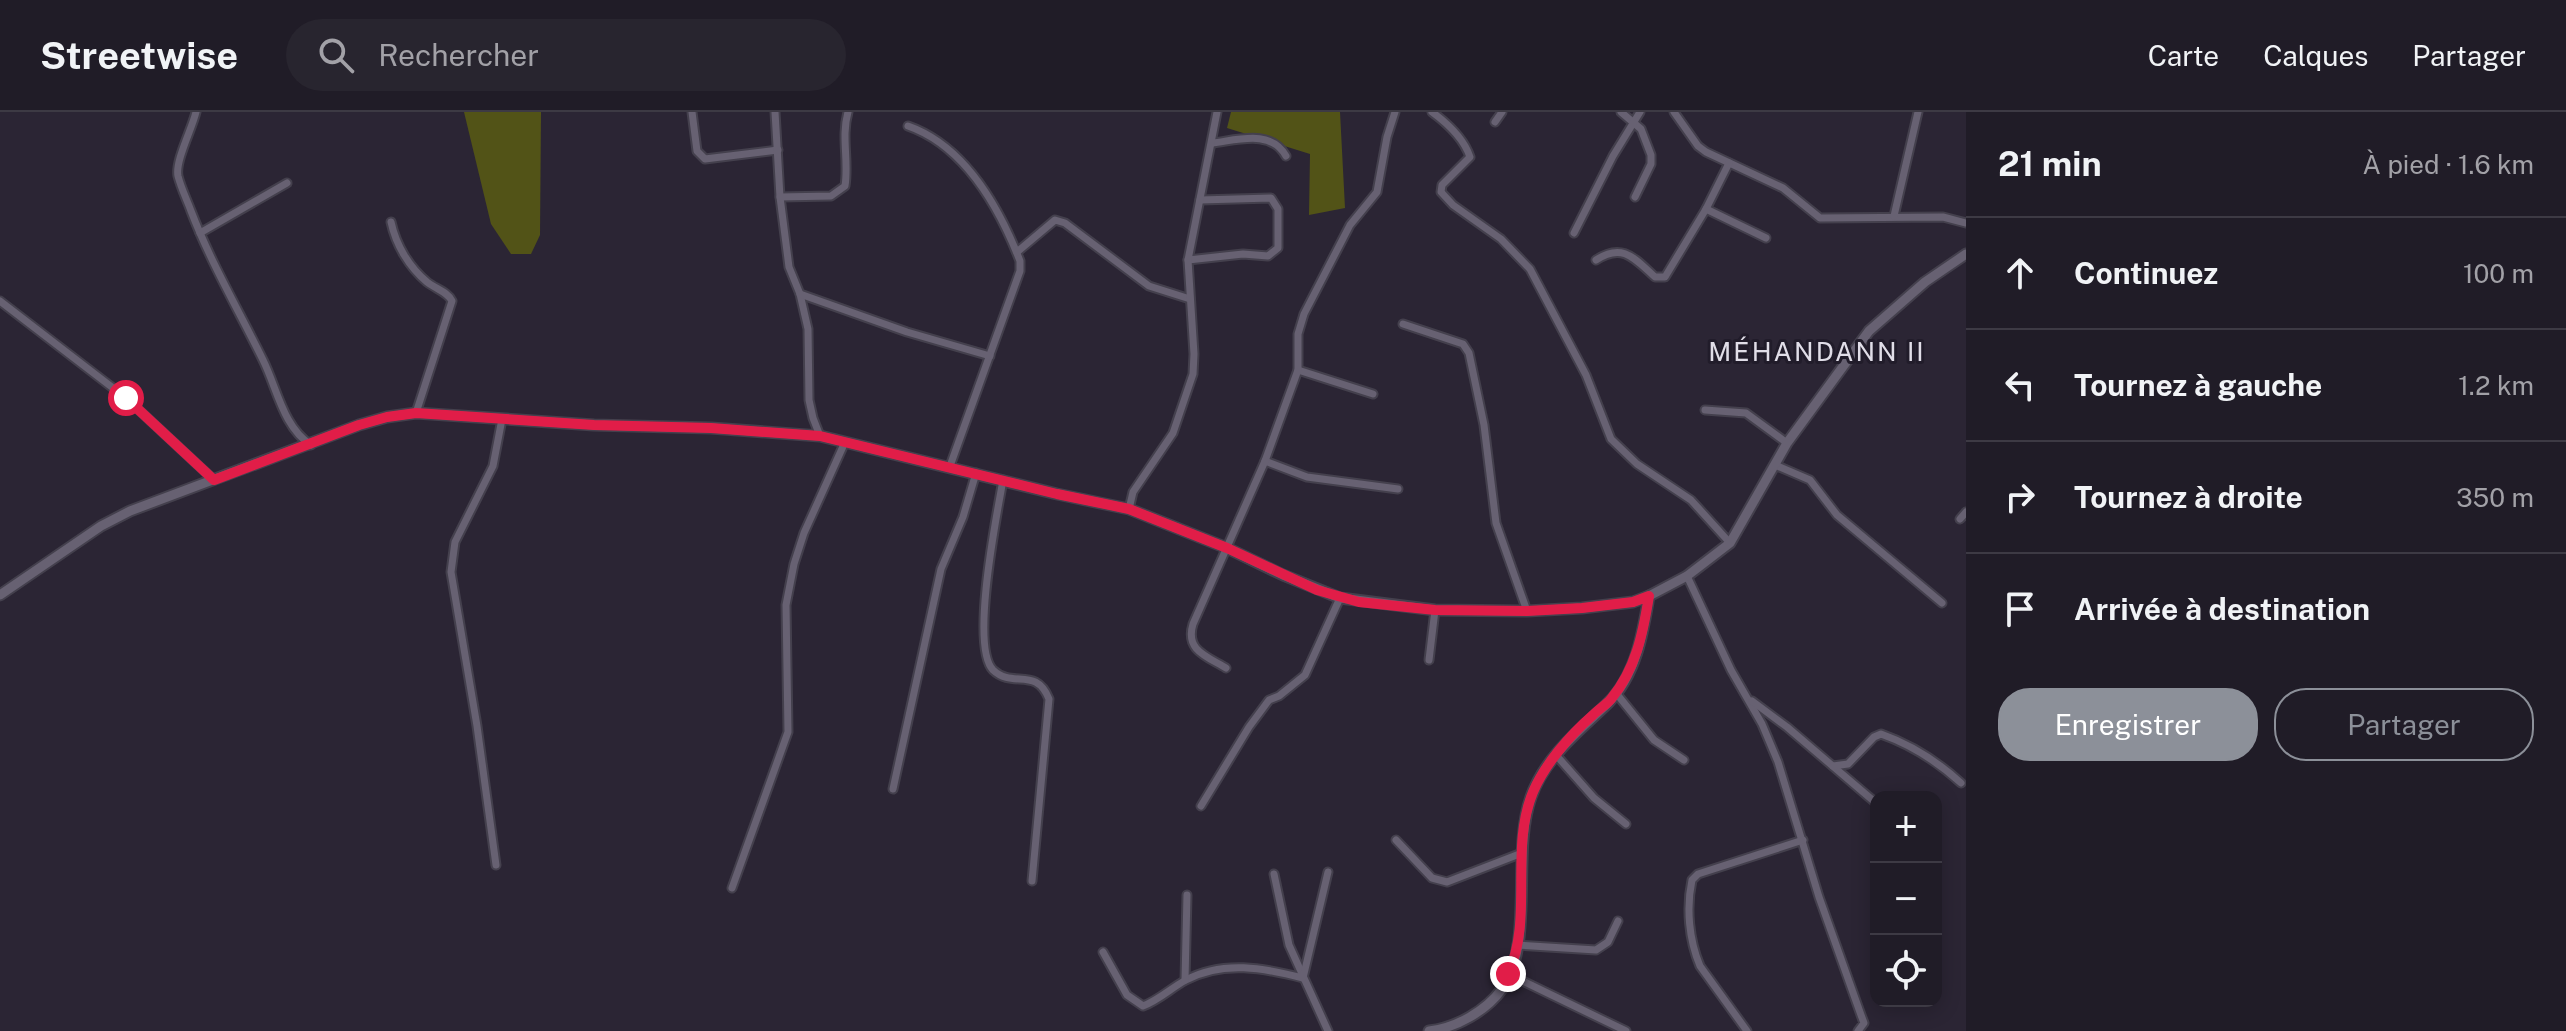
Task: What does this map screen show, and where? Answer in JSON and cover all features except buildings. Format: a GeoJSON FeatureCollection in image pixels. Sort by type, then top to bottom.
{"type":"FeatureCollection","features":[{"type":"Feature","properties":{"kind":"street"},"geometry":{"type":"LineString","coordinates":[[196,112],[178,162],[178,175],[200,233],[265,363],[282,406],[304,440],[311,445]]}},
{"type":"Feature","properties":{"kind":"street"},"geometry":{"type":"LineString","coordinates":[[692,112],[697,151],[705,159],[778,150]]}},
{"type":"Feature","properties":{"kind":"street"},"geometry":{"type":"LineString","coordinates":[[775,112],[780,197],[789,267],[800,294],[808,329],[809,400],[820,436]]}},
{"type":"Feature","properties":{"kind":"street"},"geometry":{"type":"LineString","coordinates":[[780,197],[831,196],[845,186],[843,135],[848,112]]}},
{"type":"Feature","properties":{"kind":"street"},"geometry":{"type":"LineString","coordinates":[[1129,509],[1133,492],[1173,433],[1193,374],[1188,260],[1217,112]]}},
{"type":"Feature","properties":{"kind":"street"},"geometry":{"type":"LineString","coordinates":[[1226,668],[1198,650],[1189,636],[1265,461],[1298,370],[1298,334],[1304,314],[1350,225],[1377,192],[1395,112]]}},
{"type":"Feature","properties":{"kind":"street"},"geometry":{"type":"LineString","coordinates":[[1432,112],[1467,148],[1470,157],[1442,185],[1441,192],[1453,205],[1501,239],[1530,269],[1586,375],[1611,439],[1637,464],[1691,500],[1730,543]]}},
{"type":"Feature","properties":{"kind":"street"},"geometry":{"type":"LineString","coordinates":[[1495,122],[1502,112]]}},
{"type":"Feature","properties":{"kind":"street"},"geometry":{"type":"LineString","coordinates":[[1621,112],[1634,121],[1645,135],[1651,155],[1651,164],[1635,197]]}},
{"type":"Feature","properties":{"kind":"street"},"geometry":{"type":"LineString","coordinates":[[1574,233],[1613,156],[1640,112]]}},
{"type":"Feature","properties":{"kind":"street"},"geometry":{"type":"LineString","coordinates":[[1674,112],[1698,146],[1783,188],[1820,218],[1943,217],[1966,223]]}},
{"type":"Feature","properties":{"kind":"street"},"geometry":{"type":"LineString","coordinates":[[1894,216],[1918,112]]}},
{"type":"Feature","properties":{"kind":"street"},"geometry":{"type":"LineString","coordinates":[[908,126],[927,132],[963,163],[981,184],[1017,252],[1020,271],[950,466]]}},
{"type":"Feature","properties":{"kind":"street"},"geometry":{"type":"LineString","coordinates":[[1212,143],[1261,138],[1281,146],[1286,156]]}},
{"type":"Feature","properties":{"kind":"street"},"geometry":{"type":"LineString","coordinates":[[1596,260],[1607,253],[1620,252],[1633,257],[1655,277],[1665,277],[1706,209],[1729,163]]}},
{"type":"Feature","properties":{"kind":"street"},"geometry":{"type":"LineString","coordinates":[[200,233],[287,183]]}},
{"type":"Feature","properties":{"kind":"street"},"geometry":{"type":"LineString","coordinates":[[1188,260],[1243,254],[1268,256],[1278,248],[1278,209],[1271,198],[1200,200]]}},
{"type":"Feature","properties":{"kind":"street"},"geometry":{"type":"LineString","coordinates":[[1706,209],[1766,238]]}},
{"type":"Feature","properties":{"kind":"street"},"geometry":{"type":"LineString","coordinates":[[1017,252],[1055,220],[1065,223],[1149,286],[1190,299]]}},
{"type":"Feature","properties":{"kind":"street"},"geometry":{"type":"LineString","coordinates":[[391,222],[401,250],[412,266],[425,281],[450,296],[452,301],[416,413]]}},
{"type":"Feature","properties":{"kind":"street"},"geometry":{"type":"LineString","coordinates":[[0,595],[101,526],[130,511],[359,425],[416,413],[820,436],[1129,509],[1340,598],[1435,610],[1527,611],[1633,602],[1687,576],[1730,543],[1787,443],[1869,331],[1925,282],[1966,254]]}},
{"type":"Feature","properties":{"kind":"street"},"geometry":{"type":"LineString","coordinates":[[800,294],[907,332],[990,356]]}},
{"type":"Feature","properties":{"kind":"street"},"geometry":{"type":"LineString","coordinates":[[0,301],[126,398],[214,480]]}},
{"type":"Feature","properties":{"kind":"street"},"geometry":{"type":"LineString","coordinates":[[1403,324],[1463,344],[1469,353],[1484,425],[1496,523],[1527,611]]}},
{"type":"Feature","properties":{"kind":"street"},"geometry":{"type":"LineString","coordinates":[[1298,370],[1373,394]]}},
{"type":"Feature","properties":{"kind":"street"},"geometry":{"type":"LineString","coordinates":[[1705,410],[1746,413],[1787,443]]}},
{"type":"Feature","properties":{"kind":"street"},"geometry":{"type":"LineString","coordinates":[[496,865],[451,572],[455,542],[493,466],[502,419]]}},
{"type":"Feature","properties":{"kind":"street"},"geometry":{"type":"LineString","coordinates":[[732,888],[788,732],[786,605],[794,564],[804,533],[845,442]]}},
{"type":"Feature","properties":{"kind":"street"},"geometry":{"type":"LineString","coordinates":[[1265,461],[1307,477],[1398,489]]}},
{"type":"Feature","properties":{"kind":"street"},"geometry":{"type":"LineString","coordinates":[[1775,465],[1810,480],[1837,515],[1942,603]]}},
{"type":"Feature","properties":{"kind":"street"},"geometry":{"type":"LineString","coordinates":[[893,789],[941,569],[963,517],[976,473]]}},
{"type":"Feature","properties":{"kind":"street"},"geometry":{"type":"LineString","coordinates":[[1003,480],[988,568],[984,649],[988,664],[997,674],[1037,681],[1044,687],[1049,699],[1032,881]]}},
{"type":"Feature","properties":{"kind":"street"},"geometry":{"type":"LineString","coordinates":[[1960,519],[1966,512]]}},
{"type":"Feature","properties":{"kind":"street"},"geometry":{"type":"LineString","coordinates":[[1687,576],[1778,762],[1819,897],[1864,1023],[1858,1031]]}},
{"type":"Feature","properties":{"kind":"street"},"geometry":{"type":"LineString","coordinates":[[1429,1031],[1458,1028],[1502,988],[1517,945],[1526,811],[1534,789],[1556,755],[1616,693],[1628,674],[1642,640],[1649,596]]}},
{"type":"Feature","properties":{"kind":"street"},"geometry":{"type":"LineString","coordinates":[[1201,806],[1269,700],[1279,696],[1305,675],[1340,598]]}},
{"type":"Feature","properties":{"kind":"street"},"geometry":{"type":"LineString","coordinates":[[1429,660],[1435,610]]}},
{"type":"Feature","properties":{"kind":"street"},"geometry":{"type":"LineString","coordinates":[[1616,693],[1654,740],[1684,760]]}},
{"type":"Feature","properties":{"kind":"street"},"geometry":{"type":"LineString","coordinates":[[1750,700],[1870,798]]}},
{"type":"Feature","properties":{"kind":"street"},"geometry":{"type":"LineString","coordinates":[[1833,766],[1848,764],[1874,737],[1881,734],[1926,755],[1961,783]]}},
{"type":"Feature","properties":{"kind":"street"},"geometry":{"type":"LineString","coordinates":[[1556,755],[1594,798],[1626,824]]}},
{"type":"Feature","properties":{"kind":"street"},"geometry":{"type":"LineString","coordinates":[[1396,840],[1432,878],[1447,882],[1522,853]]}},
{"type":"Feature","properties":{"kind":"street"},"geometry":{"type":"LineString","coordinates":[[1747,1031],[1700,966],[1695,954],[1691,943],[1692,880],[1698,874],[1803,840]]}},
{"type":"Feature","properties":{"kind":"street"},"geometry":{"type":"LineString","coordinates":[[1303,978],[1328,872]]}},
{"type":"Feature","properties":{"kind":"street"},"geometry":{"type":"LineString","coordinates":[[1274,874],[1281,920],[1328,1031]]}},
{"type":"Feature","properties":{"kind":"street"},"geometry":{"type":"LineString","coordinates":[[1185,980],[1187,895]]}},
{"type":"Feature","properties":{"kind":"street"},"geometry":{"type":"LineString","coordinates":[[1517,945],[1596,950],[1608,942],[1618,921]]}},
{"type":"Feature","properties":{"kind":"street"},"geometry":{"type":"LineString","coordinates":[[1103,952],[1127,995],[1143,1006],[1185,980],[1210,970],[1242,967],[1303,978]]}},
{"type":"Feature","properties":{"kind":"street"},"geometry":{"type":"LineString","coordinates":[[1508,974],[1626,1031]]}},
{"type":"Feature","properties":{"kind":"shaded area"},"geometry":{"type":"Polygon","coordinates":[[[464,112],[541,112],[540,235],[531,254],[511,254],[491,224],[464,112]]]}},
{"type":"Feature","properties":{"kind":"shaded area"},"geometry":{"type":"Polygon","coordinates":[[[1231,112],[1340,112],[1345,208],[1309,215],[1310,154],[1227,128],[1231,112]]]}},
{"type":"Feature","properties":{"kind":"district","name":"MÉHANDANN II"},"geometry":{"type":"Point","coordinates":[1817,351]}},
{"type":"Feature","properties":{"kind":"route"},"geometry":{"type":"LineString","coordinates":[[126,398],[214,480],[359,425],[416,413],[820,436],[1129,509],[1227,548],[1317,590],[1359,602],[1435,610],[1527,611],[1633,602],[1649,596],[1642,640],[1628,674],[1608,703],[1574,734],[1549,763],[1534,789],[1526,811],[1518,939],[1508,974]]}}]}
